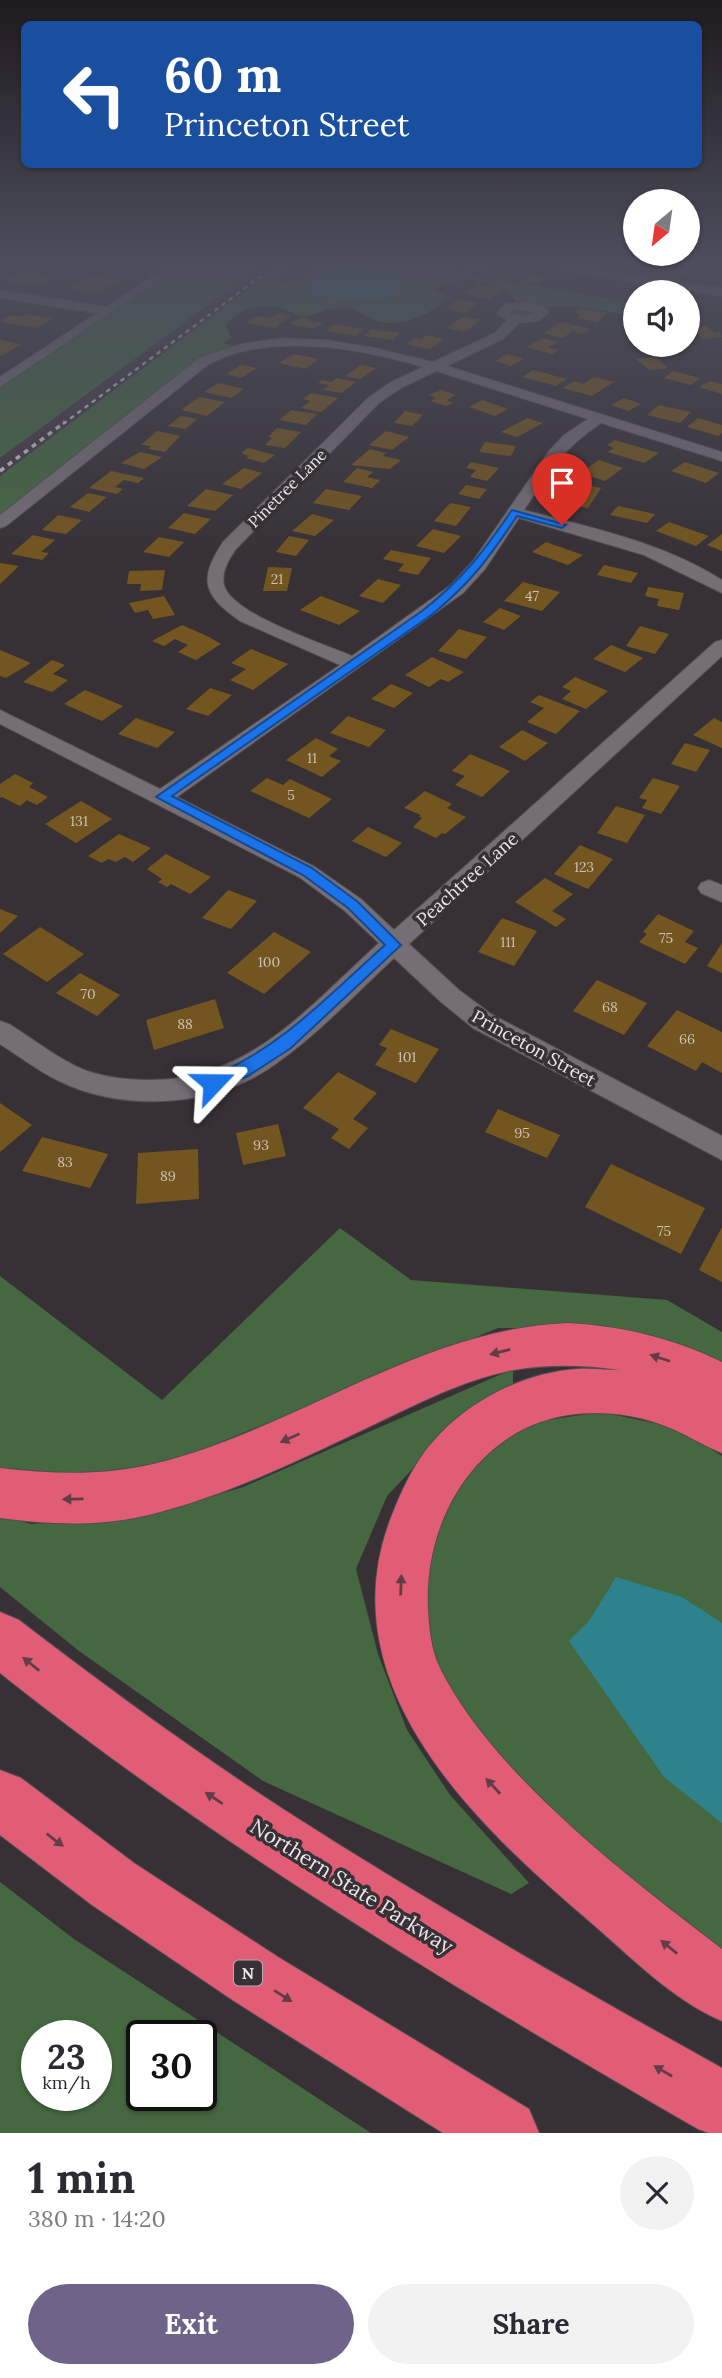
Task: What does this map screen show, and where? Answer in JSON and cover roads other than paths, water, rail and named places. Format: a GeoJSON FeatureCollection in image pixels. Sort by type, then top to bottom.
{"type":"FeatureCollection","features":[{"type":"Feature","properties":{"kind":"highway"},"geometry":{"type":"LineString","coordinates":[[0,1493],[40,1499],[74,1499],[107,1497],[175,1485],[228,1466],[453,1366],[520,1348],[568,1344],[620,1348],[676,1363],[722,1386]]}},
{"type":"Feature","properties":{"kind":"highway"},"geometry":{"type":"LineString","coordinates":[[722,1430],[689,1411],[664,1402],[609,1390],[586,1389],[538,1398],[515,1407],[470,1435],[438,1472],[412,1526],[403,1562],[401,1590],[406,1648],[417,1679],[455,1742],[482,1775],[540,1835],[600,1889],[722,1989]]}},
{"type":"Feature","properties":{"kind":"highway","name":"Northern State Parkway"},"geometry":{"type":"LineString","coordinates":[[0,1639],[166,1766],[314,1866],[479,1966],[722,2105]]}},
{"type":"Feature","properties":{"kind":"highway","name":"N"},"geometry":{"type":"LineString","coordinates":[[0,1799],[113,1884],[257,1979],[505,2133]]}},
{"type":"Feature","properties":{"kind":"street"},"geometry":{"type":"LineString","coordinates":[[0,383],[32,362]]}},
{"type":"Feature","properties":{"kind":"street"},"geometry":{"type":"LineString","coordinates":[[0,523],[203,362]]}},
{"type":"Feature","properties":{"kind":"street"},"geometry":{"type":"LineString","coordinates":[[412,362],[722,457]]}},
{"type":"Feature","properties":{"kind":"street","name":"Pinetree Lane"},"geometry":{"type":"LineString","coordinates":[[354,664],[246,617],[230,607],[216,590],[213,576],[215,567],[229,546],[374,400],[396,385],[446,362]]}},
{"type":"Feature","properties":{"kind":"street"},"geometry":{"type":"LineString","coordinates":[[163,797],[457,589],[479,565],[561,446],[599,418]]}},
{"type":"Feature","properties":{"kind":"street"},"geometry":{"type":"LineString","coordinates":[[515,512],[608,538],[674,561],[722,588]]}},
{"type":"Feature","properties":{"kind":"street","name":"Peachtree Lane"},"geometry":{"type":"LineString","coordinates":[[0,1031],[75,1077],[99,1084],[155,1091],[213,1083],[242,1071],[285,1043],[722,646]]}},
{"type":"Feature","properties":{"kind":"street","name":"Princeton Street"},"geometry":{"type":"LineString","coordinates":[[0,716],[307,872],[353,905],[450,996],[482,1021],[722,1149]]}},
{"type":"Feature","properties":{"kind":"water"},"geometry":{"type":"Polygon","coordinates":[[[616,1577],[682,1597],[722,1623],[722,1823],[664,1777],[569,1641],[589,1621],[616,1577]]]}},
{"type":"Feature","properties":{"kind":"railway"},"geometry":{"type":"LineString","coordinates":[[63,424],[147,362]]}},
{"type":"Feature","properties":{"kind":"railway"},"geometry":{"type":"LineString","coordinates":[[0,471],[65,422]]}}]}
